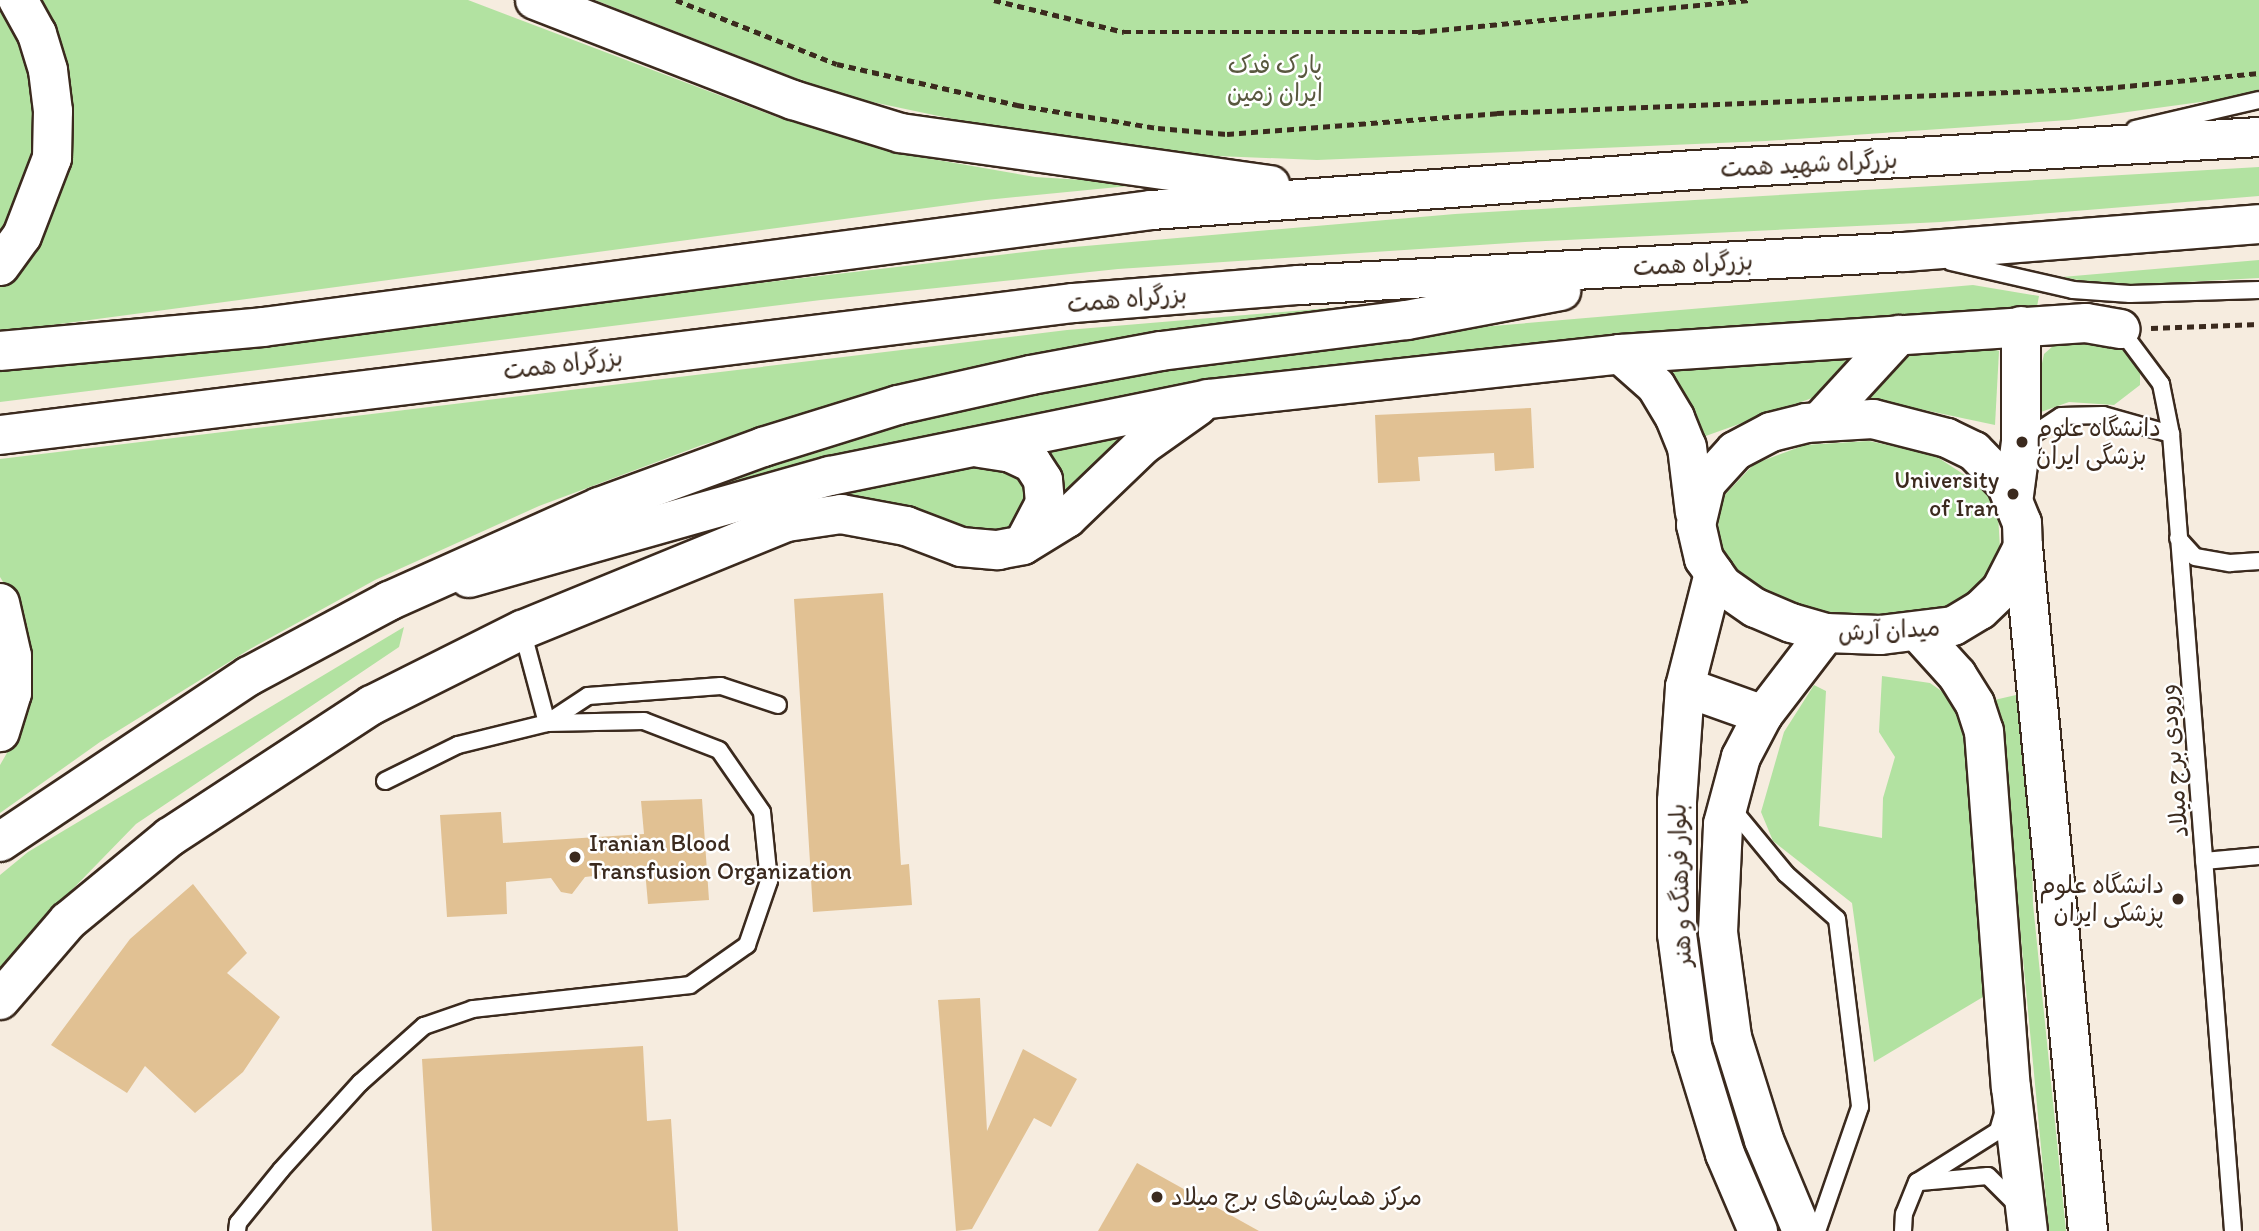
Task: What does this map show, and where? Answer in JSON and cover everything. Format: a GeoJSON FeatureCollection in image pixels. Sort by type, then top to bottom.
{"type":"FeatureCollection","features":[{"type":"Feature","properties":{"kind":"main road"},"geometry":{"type":"LineString","coordinates":[[0,266],[27,226],[52,158],[54,111],[48,70],[37,34],[18,0]]}},
{"type":"Feature","properties":{"kind":"main road"},"geometry":{"type":"LineString","coordinates":[[545,3],[793,100],[900,133],[1359,196]]}},
{"type":"Feature","properties":{"kind":"main road","name":"بزرگراه شهید همت"},"geometry":{"type":"LineString","coordinates":[[1359,196],[2259,137]]}},
{"type":"Feature","properties":{"kind":"main road"},"geometry":{"type":"LineString","coordinates":[[0,351],[263,327],[1152,210],[1359,196]]}},
{"type":"Feature","properties":{"kind":"main road","name":"بزرگراه همت"},"geometry":{"type":"LineString","coordinates":[[0,435],[1074,303],[1299,285],[1904,252],[2259,224]]}},
{"type":"Feature","properties":{"kind":"main road"},"geometry":{"type":"LineString","coordinates":[[0,842],[248,676],[389,601],[599,508],[763,447],[898,405],[1161,351],[1407,320],[1710,264]]}},
{"type":"Feature","properties":{"kind":"main road"},"geometry":{"type":"LineString","coordinates":[[389,601],[830,476],[954,448],[1208,399],[1620,354],[2021,326],[2086,323],[2120,329]]}},
{"type":"Feature","properties":{"kind":"main road"},"geometry":{"type":"LineString","coordinates":[[2021,326],[2021,442],[2014,495],[2023,547],[2088,1231]]}},
{"type":"Feature","properties":{"kind":"main road"},"geometry":{"type":"LineString","coordinates":[[1819,421],[1899,335]]}},
{"type":"Feature","properties":{"kind":"main road"},"geometry":{"type":"LineString","coordinates":[[1620,354],[1656,386],[1688,447],[1696,525]]}},
{"type":"Feature","properties":{"kind":"main road"},"geometry":{"type":"LineString","coordinates":[[0,1000],[68,921],[170,838],[372,705],[522,630],[787,522],[841,514],[905,526],[961,547],[998,550],[1023,545],[1048,533],[1143,445],[1208,399]]}},
{"type":"Feature","properties":{"kind":"main road","name":"میدان آرش"},"geometry":{"type":"LineString","coordinates":[[2014,495],[1973,452],[1947,438],[1916,427],[1873,419],[1819,421],[1771,432],[1735,451],[1706,483],[1696,525],[1704,559],[1723,586],[1755,608],[1826,633],[1919,633],[1953,626],[1980,610],[2001,590],[2023,547]]}},
{"type":"Feature","properties":{"kind":"main road"},"geometry":{"type":"LineString","coordinates":[[954,448],[1011,453],[1032,463],[1042,480],[1045,503],[1023,545]]}},
{"type":"Feature","properties":{"kind":"main road","name":"بلوار فرهنگ و هنر"},"geometry":{"type":"LineString","coordinates":[[1714,573],[1685,687],[1677,801],[1677,934],[1692,1046],[1725,1154],[1758,1231]]}},
{"type":"Feature","properties":{"kind":"main road"},"geometry":{"type":"LineString","coordinates":[[0,603],[12,656],[12,693],[0,732]]}},
{"type":"Feature","properties":{"kind":"main road","name":"بلوار فرهنگ و هنر"},"geometry":{"type":"LineString","coordinates":[[1802,1231],[1764,1140],[1732,1037],[1718,932],[1726,814],[1741,757],[1763,715],[1826,633]]}},
{"type":"Feature","properties":{"kind":"main road"},"geometry":{"type":"LineString","coordinates":[[1919,633],[1956,675],[1975,704],[1984,731],[2011,1087],[2027,1231]]}},
{"type":"Feature","properties":{"kind":"main road"},"geometry":{"type":"LineString","coordinates":[[1685,687],[1763,715]]}},
{"type":"Feature","properties":{"kind":"main road"},"geometry":{"type":"LineString","coordinates":[[1677,801],[1690,792],[1703,791],[1715,800],[1726,814]]}},
{"type":"Feature","properties":{"kind":"lane"},"geometry":{"type":"LineString","coordinates":[[2048,150],[2259,100]]}},
{"type":"Feature","properties":{"kind":"lane"},"geometry":{"type":"LineString","coordinates":[[1904,252],[2073,290],[2130,294],[2259,290]]}},
{"type":"Feature","properties":{"kind":"lane","name":"ورودی برج میلاد"},"geometry":{"type":"LineString","coordinates":[[2120,329],[2161,384],[2171,434],[2233,1231]]}},
{"type":"Feature","properties":{"kind":"lane"},"geometry":{"type":"LineString","coordinates":[[2021,442],[2061,416],[2104,415],[2171,434]]}},
{"type":"Feature","properties":{"kind":"lane"},"geometry":{"type":"LineString","coordinates":[[2178,538],[2195,557],[2230,564],[2259,561]]}},
{"type":"Feature","properties":{"kind":"lane"},"geometry":{"type":"LineString","coordinates":[[522,630],[547,723]]}},
{"type":"Feature","properties":{"kind":"lane"},"geometry":{"type":"LineString","coordinates":[[547,723],[588,696],[721,685],[778,705]]}},
{"type":"Feature","properties":{"kind":"lane"},"geometry":{"type":"LineString","coordinates":[[237,1231],[238,1223],[281,1170],[360,1083],[424,1026],[473,1009],[690,985],[747,945],[769,881],[762,812],[719,750],[644,721],[547,723],[458,745],[385,781]]}},
{"type":"Feature","properties":{"kind":"lane"},"geometry":{"type":"LineString","coordinates":[[1726,814],[1786,874],[1837,919],[1860,1107],[1817,1231]]}},
{"type":"Feature","properties":{"kind":"lane"},"geometry":{"type":"LineString","coordinates":[[2204,860],[2259,856]]}},
{"type":"Feature","properties":{"kind":"lane"},"geometry":{"type":"LineString","coordinates":[[1903,1231],[1904,1214],[1917,1182],[1998,1131],[2011,1087]]}},
{"type":"Feature","properties":{"kind":"lane"},"geometry":{"type":"LineString","coordinates":[[1917,1182],[1988,1176],[2018,1206],[2027,1231]]}},
{"type":"Feature","properties":{"kind":"path"},"geometry":{"type":"LineString","coordinates":[[676,0],[837,64],[1017,105],[1158,128],[1227,134],[1497,113],[2106,88],[2259,73]]}},
{"type":"Feature","properties":{"kind":"path"},"geometry":{"type":"LineString","coordinates":[[994,0],[1124,32],[1418,32],[1749,0]]}},
{"type":"Feature","properties":{"kind":"path"},"geometry":{"type":"LineString","coordinates":[[2120,329],[2259,324]]}},
{"type":"Feature","properties":{"kind":"green space"},"geometry":{"type":"Polygon","coordinates":[[[28,0],[468,0],[779,118],[903,154],[1035,177],[1149,184],[986,200],[0,332],[0,279],[46,217],[28,0]]]}},
{"type":"Feature","properties":{"kind":"green space","name":"پارک فدک ایران زمین"},"geometry":{"type":"Polygon","coordinates":[[[595,0],[2259,0],[2259,94],[2069,120],[1766,141],[1317,160],[1192,155],[1086,147],[839,95],[595,0]]]}},
{"type":"Feature","properties":{"kind":"green space"},"geometry":{"type":"Polygon","coordinates":[[[0,1],[32,58],[39,153],[0,246],[0,1]]]}},
{"type":"Feature","properties":{"kind":"green space"},"geometry":{"type":"Polygon","coordinates":[[[2259,167],[2259,196],[1941,222],[1525,242],[1118,269],[821,300],[0,402],[0,372],[1051,249],[1455,214],[2259,167]]]}},
{"type":"Feature","properties":{"kind":"green space"},"geometry":{"type":"Polygon","coordinates":[[[2259,260],[2259,278],[2113,286],[2062,277],[2259,260]]]}},
{"type":"Feature","properties":{"kind":"green space"},"geometry":{"type":"Polygon","coordinates":[[[1973,285],[2039,296],[2036,312],[1586,346],[600,522],[846,439],[1038,391],[1138,372],[1481,327],[1973,285]]]}},
{"type":"Feature","properties":{"kind":"green space"},"geometry":{"type":"Polygon","coordinates":[[[1414,301],[925,380],[702,445],[539,506],[375,580],[250,649],[100,742],[0,813],[0,765],[15,739],[5,585],[0,577],[0,459],[1067,330],[1414,301]]]}},
{"type":"Feature","properties":{"kind":"green space"},"geometry":{"type":"Polygon","coordinates":[[[2102,335],[2129,349],[2140,369],[2140,385],[2114,405],[2069,402],[2041,412],[2033,405],[2044,354],[2062,338],[2102,335]]]}},
{"type":"Feature","properties":{"kind":"green space"},"geometry":{"type":"Polygon","coordinates":[[[1971,342],[1999,351],[1995,425],[1863,397],[1894,360],[1930,344],[1971,342]]]}},
{"type":"Feature","properties":{"kind":"green space"},"geometry":{"type":"Polygon","coordinates":[[[1855,354],[1815,397],[1700,438],[1668,371],[1855,354]]]}},
{"type":"Feature","properties":{"kind":"green space"},"geometry":{"type":"Polygon","coordinates":[[[1173,414],[1055,514],[1037,451],[1173,414]]]}},
{"type":"Feature","properties":{"kind":"green space"},"geometry":{"type":"Polygon","coordinates":[[[1869,441],[1934,455],[1983,487],[1998,514],[2000,549],[1989,578],[1943,611],[1870,620],[1804,610],[1753,589],[1730,567],[1717,539],[1721,499],[1754,464],[1805,445],[1869,441]]]}},
{"type":"Feature","properties":{"kind":"green space"},"geometry":{"type":"Polygon","coordinates":[[[982,458],[1030,483],[1025,522],[989,538],[822,496],[982,458]]]}},
{"type":"Feature","properties":{"kind":"green space"},"geometry":{"type":"Polygon","coordinates":[[[404,627],[399,647],[136,824],[27,936],[0,971],[0,875],[28,852],[404,627]]]}},
{"type":"Feature","properties":{"kind":"green space"},"geometry":{"type":"Polygon","coordinates":[[[1882,676],[1930,683],[1953,699],[1969,734],[1983,997],[1874,1062],[1852,903],[1773,841],[1761,812],[1784,732],[1814,685],[1826,691],[1819,826],[1882,838],[1883,798],[1895,757],[1879,732],[1882,676]]]}},
{"type":"Feature","properties":{"kind":"green space"},"geometry":{"type":"Polygon","coordinates":[[[2029,692],[2033,904],[2066,1231],[2049,1231],[2003,749],[1990,701],[2029,692]]]}},
{"type":"Feature","properties":{"kind":"building"},"geometry":{"type":"Polygon","coordinates":[[[1531,408],[1534,468],[1495,471],[1494,453],[1418,457],[1420,481],[1378,483],[1375,415],[1531,408]]]}},
{"type":"Feature","properties":{"kind":"building"},"geometry":{"type":"Polygon","coordinates":[[[883,593],[901,865],[909,864],[912,905],[813,912],[794,599],[883,593]]]}},
{"type":"Feature","properties":{"kind":"building","name":"Iranian Blood Transfusion Organization"},"geometry":{"type":"Polygon","coordinates":[[[702,799],[709,900],[648,904],[645,870],[585,877],[572,894],[561,892],[551,878],[506,882],[507,914],[447,917],[440,815],[501,812],[503,843],[644,834],[641,801],[702,799]]]}},
{"type":"Feature","properties":{"kind":"building"},"geometry":{"type":"Polygon","coordinates":[[[193,884],[247,953],[227,973],[280,1017],[243,1072],[195,1113],[145,1066],[127,1093],[51,1045],[130,939],[193,884]]]}},
{"type":"Feature","properties":{"kind":"building"},"geometry":{"type":"Polygon","coordinates":[[[980,998],[987,1131],[1023,1049],[1077,1079],[1051,1127],[1034,1118],[972,1229],[956,1231],[938,1000],[980,998]]]}},
{"type":"Feature","properties":{"kind":"building"},"geometry":{"type":"Polygon","coordinates":[[[643,1046],[647,1121],[671,1119],[678,1231],[432,1231],[422,1059],[643,1046]]]}},
{"type":"Feature","properties":{"kind":"building","name":"مرکز همایش‌های برج میلاد"},"geometry":{"type":"Polygon","coordinates":[[[1137,1163],[1259,1231],[1098,1231],[1137,1163]]]}},
{"type":"Feature","properties":{"kind":"place","name":"دانشگاه علوم بزشگى ايران"},"geometry":{"type":"Point","coordinates":[2022,442]}},
{"type":"Feature","properties":{"kind":"place","name":"University of Iran"},"geometry":{"type":"Point","coordinates":[2013,494]}},
{"type":"Feature","properties":{"kind":"place","name":"Iranian Blood Transfusion Organization"},"geometry":{"type":"Point","coordinates":[575,857]}},
{"type":"Feature","properties":{"kind":"place","name":"دانشگاه علوم پزشکی ایران"},"geometry":{"type":"Point","coordinates":[2178,899]}},
{"type":"Feature","properties":{"kind":"place","name":"مرکز همایش‌های برج میلاد"},"geometry":{"type":"Point","coordinates":[1157,1197]}}]}
